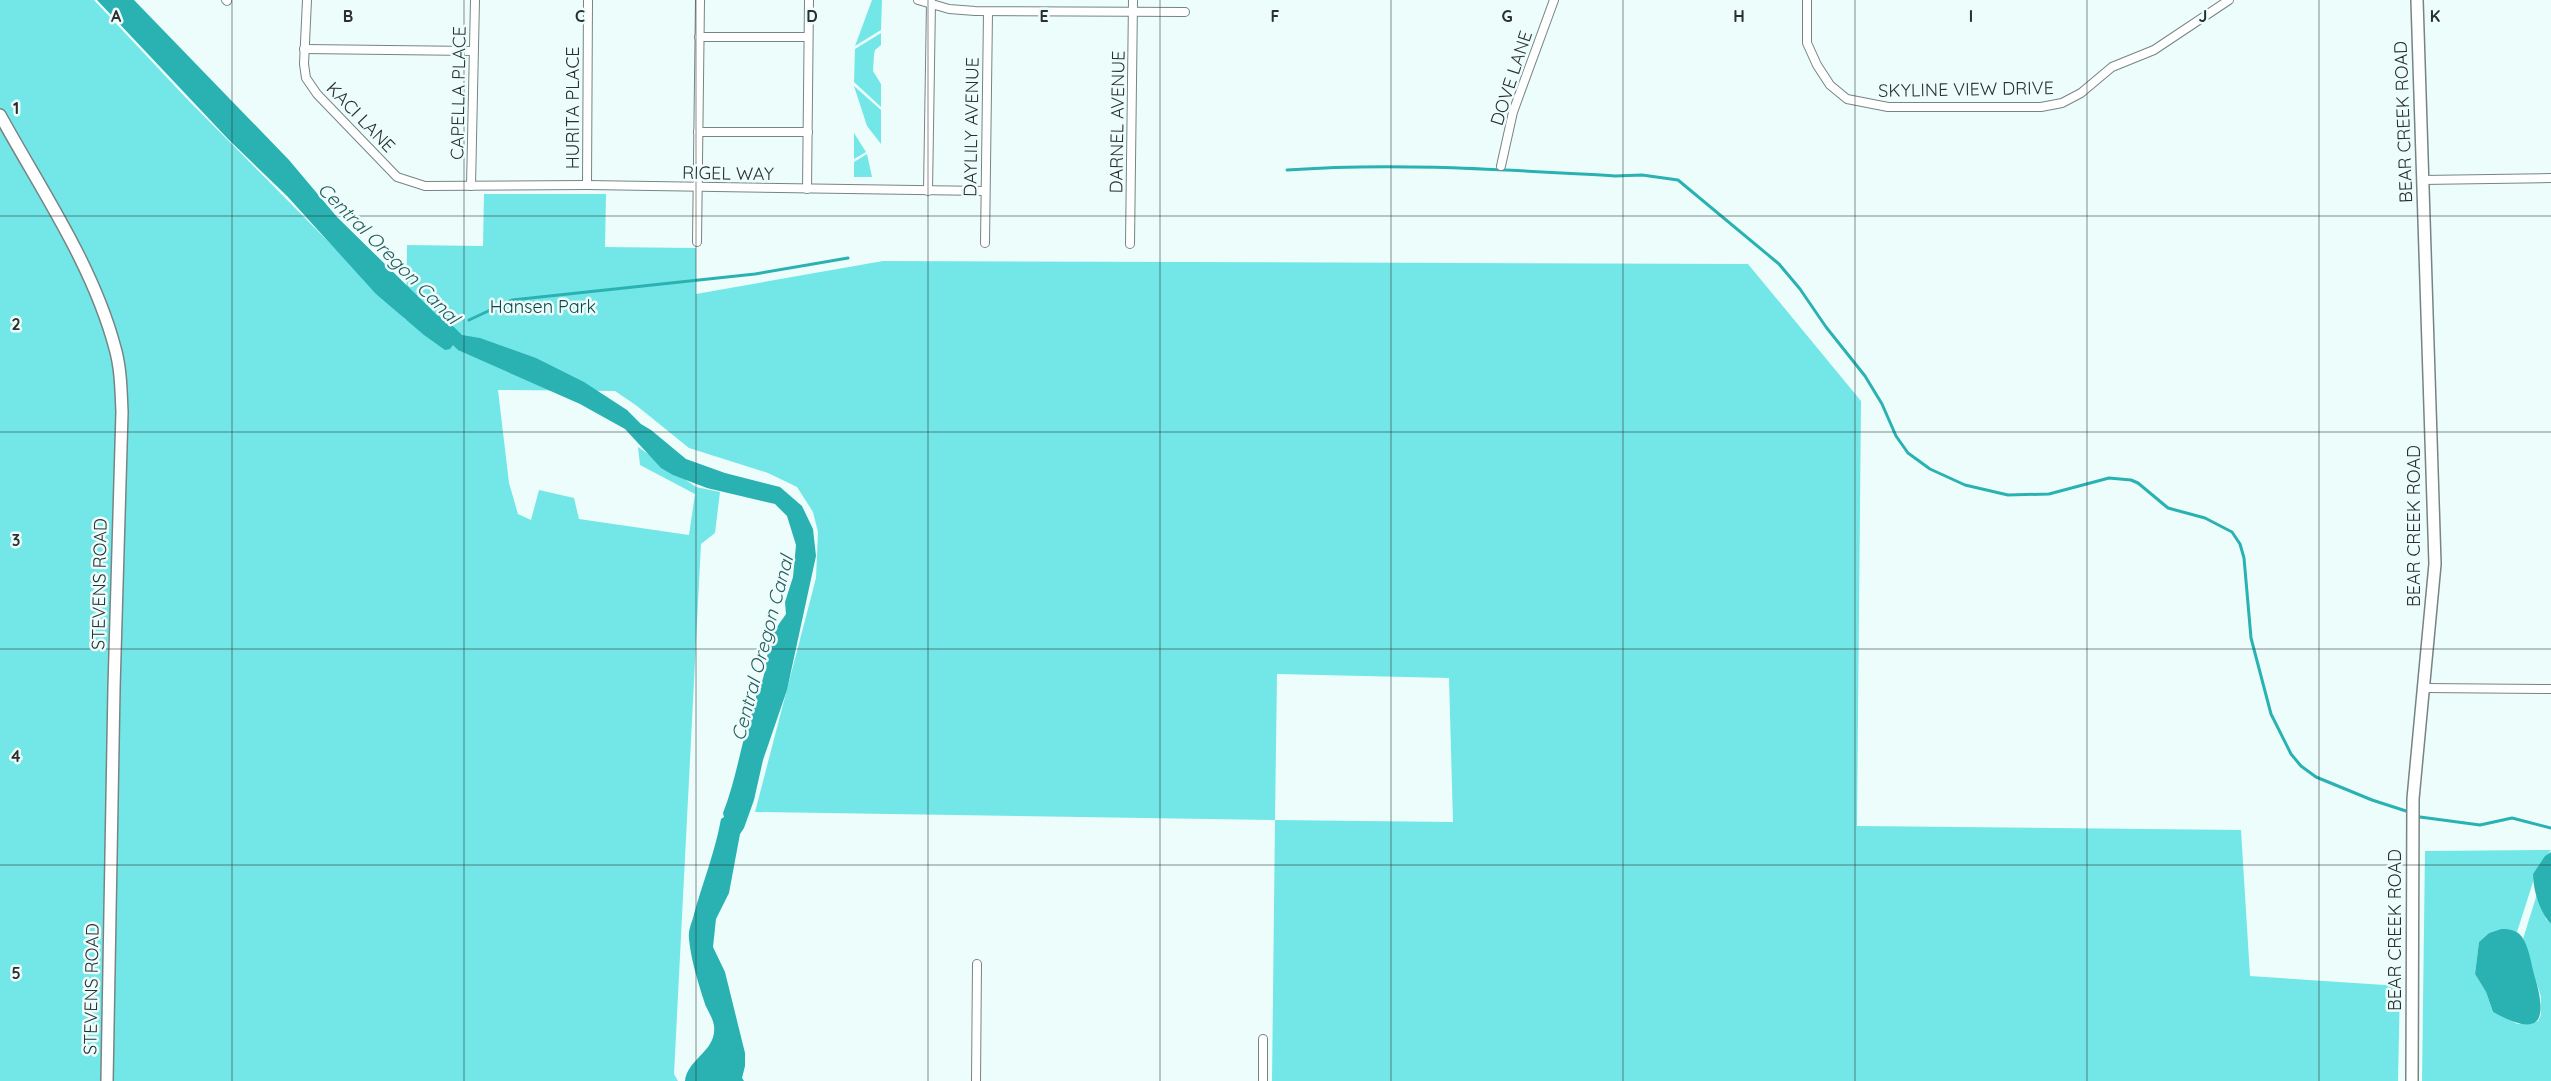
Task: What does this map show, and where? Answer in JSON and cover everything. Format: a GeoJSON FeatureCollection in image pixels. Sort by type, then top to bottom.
{"type":"FeatureCollection","features":[{"type":"Feature","properties":{"kind":"street","name":"KACI LANE"},"geometry":{"type":"LineString","coordinates":[[307,0],[304,50],[306,78],[317,94],[397,177],[425,186],[471,186]]}},
{"type":"Feature","properties":{"kind":"street","name":"CAPELLA PLACE"},"geometry":{"type":"LineString","coordinates":[[471,186],[475,0]]}},
{"type":"Feature","properties":{"kind":"street","name":"HURITA PLACE"},"geometry":{"type":"LineString","coordinates":[[587,185],[588,0]]}},
{"type":"Feature","properties":{"kind":"street"},"geometry":{"type":"LineString","coordinates":[[697,242],[700,0]]}},
{"type":"Feature","properties":{"kind":"street"},"geometry":{"type":"LineString","coordinates":[[807,190],[809,0]]}},
{"type":"Feature","properties":{"kind":"street"},"geometry":{"type":"LineString","coordinates":[[918,0],[931,2],[949,9],[988,12],[1185,12]]}},
{"type":"Feature","properties":{"kind":"street","name":"DARNEL AVENUE"},"geometry":{"type":"LineString","coordinates":[[1130,244],[1133,0]]}},
{"type":"Feature","properties":{"kind":"street","name":"DOVE LANE"},"geometry":{"type":"LineString","coordinates":[[1501,166],[1513,112],[1554,0]]}},
{"type":"Feature","properties":{"kind":"street","name":"SKYLINE VIEW DRIVE"},"geometry":{"type":"LineString","coordinates":[[1807,0],[1807,42],[1817,66],[1830,85],[1848,99],[1867,104],[1906,107],[2041,107],[2062,103],[2081,93],[2112,67],[2154,50],[2229,0]]}},
{"type":"Feature","properties":{"kind":"street","name":"BEAR CREEK ROAD"},"geometry":{"type":"LineString","coordinates":[[2412,1081],[2412,833],[2435,564],[2417,0]]}},
{"type":"Feature","properties":{"kind":"street"},"geometry":{"type":"LineString","coordinates":[[928,191],[931,2]]}},
{"type":"Feature","properties":{"kind":"street","name":"DAYLILY AVENUE"},"geometry":{"type":"LineString","coordinates":[[985,243],[988,12]]}},
{"type":"Feature","properties":{"kind":"street"},"geometry":{"type":"LineString","coordinates":[[699,37],[808,37]]}},
{"type":"Feature","properties":{"kind":"street"},"geometry":{"type":"LineString","coordinates":[[304,50],[473,51]]}},
{"type":"Feature","properties":{"kind":"street","name":"STEVENS ROAD"},"geometry":{"type":"LineString","coordinates":[[0,115],[92,287],[116,349],[121,377],[122,412],[114,673],[107,1081]]}},
{"type":"Feature","properties":{"kind":"street"},"geometry":{"type":"LineString","coordinates":[[698,132],[808,132]]}},
{"type":"Feature","properties":{"kind":"street"},"geometry":{"type":"LineString","coordinates":[[2422,180],[2551,178]]}},
{"type":"Feature","properties":{"kind":"street","name":"RIGEL WAY"},"geometry":{"type":"LineString","coordinates":[[471,186],[587,185],[807,190],[985,191]]}},
{"type":"Feature","properties":{"kind":"street"},"geometry":{"type":"LineString","coordinates":[[2424,688],[2551,689]]}},
{"type":"Feature","properties":{"kind":"street"},"geometry":{"type":"LineString","coordinates":[[976,1081],[977,964]]}},
{"type":"Feature","properties":{"kind":"street"},"geometry":{"type":"LineString","coordinates":[[1263,1039],[1263,1081]]}},
{"type":"Feature","properties":{"kind":"green space","name":"Hansen Park"},"geometry":{"type":"Polygon","coordinates":[[[0,0],[94,0],[188,100],[406,320],[407,245],[483,246],[484,194],[606,194],[605,247],[696,248],[696,294],[883,261],[1748,264],[1861,401],[1857,826],[2241,830],[2250,976],[2400,986],[2398,1081],[1272,1081],[1275,820],[755,812],[816,578],[818,532],[813,512],[797,487],[768,473],[689,448],[637,406],[615,391],[498,390],[509,483],[518,514],[531,520],[539,490],[574,498],[579,519],[689,535],[695,494],[640,465],[638,447],[696,487],[720,492],[715,533],[701,544],[674,1074],[678,1081],[0,1081],[0,0]],[[1277,674],[1275,820],[1453,822],[1449,678],[1277,674]]]}},
{"type":"Feature","properties":{"kind":"green space"},"geometry":{"type":"Polygon","coordinates":[[[872,0],[882,0],[881,30],[855,46],[872,0]]]}},
{"type":"Feature","properties":{"kind":"green space"},"geometry":{"type":"Polygon","coordinates":[[[881,33],[881,45],[875,50],[873,71],[881,84],[881,107],[854,82],[855,49],[881,33]]]}},
{"type":"Feature","properties":{"kind":"green space"},"geometry":{"type":"Polygon","coordinates":[[[854,86],[881,110],[881,144],[867,126],[854,86]]]}},
{"type":"Feature","properties":{"kind":"green space"},"geometry":{"type":"Polygon","coordinates":[[[854,133],[866,152],[854,159],[854,133]]]}},
{"type":"Feature","properties":{"kind":"green space"},"geometry":{"type":"Polygon","coordinates":[[[867,154],[872,177],[854,177],[854,162],[867,154]]]}},
{"type":"Feature","properties":{"kind":"green space"},"geometry":{"type":"Polygon","coordinates":[[[2551,850],[2533,874],[2533,882],[2517,932],[2501,929],[2489,933],[2479,942],[2475,974],[2486,992],[2493,1012],[2518,1024],[2538,1021],[2541,1015],[2541,997],[2523,939],[2537,894],[2546,919],[2551,924],[2551,1081],[2422,1081],[2425,851],[2551,850]]]}},
{"type":"Feature","properties":{"kind":"shaded area"},"geometry":{"type":"Polygon","coordinates":[[[97,0],[134,0],[289,160],[337,217],[437,315],[448,321],[462,335],[480,338],[536,358],[584,382],[627,410],[641,424],[686,459],[725,473],[780,487],[802,506],[813,529],[816,556],[787,690],[763,760],[754,800],[740,834],[729,893],[716,919],[713,947],[725,972],[745,1053],[745,1066],[742,1078],[744,1081],[685,1081],[687,1073],[707,1049],[714,1035],[712,1019],[705,1004],[695,971],[689,932],[721,819],[724,817],[723,813],[755,705],[756,691],[763,678],[770,640],[786,614],[785,602],[793,577],[796,545],[787,516],[775,504],[707,488],[673,475],[661,468],[625,429],[580,404],[458,350],[453,345],[450,349],[445,350],[424,335],[376,294],[287,196],[229,140],[97,0]]]}},
{"type":"Feature","properties":{"kind":"shaded area"},"geometry":{"type":"Polygon","coordinates":[[[2551,852],[2551,924],[2538,901],[2533,874],[2545,856],[2551,852]]]}},
{"type":"Feature","properties":{"kind":"shaded area"},"geometry":{"type":"Polygon","coordinates":[[[2501,929],[2516,931],[2522,937],[2528,950],[2540,1003],[2540,1013],[2537,1020],[2531,1024],[2522,1024],[2509,1020],[2493,1012],[2486,992],[2475,974],[2479,942],[2489,933],[2501,929]]]}},
{"type":"Feature","properties":{"kind":"waterway"},"geometry":{"type":"LineString","coordinates":[[1287,170],[1369,167],[1451,168],[1615,176],[1642,175],[1678,180],[1779,264],[1865,376],[1882,404],[1896,436],[1908,453],[1930,469],[1965,485],[2008,495],[2049,494],[2109,478],[2131,480],[2138,483],[2168,508],[2205,518],[2232,532],[2240,544],[2244,558],[2251,638],[2271,714],[2291,754],[2301,766],[2316,777],[2372,800],[2406,811]]}},
{"type":"Feature","properties":{"kind":"waterway","name":"Central Oregon Canal"},"geometry":{"type":"LineString","coordinates":[[469,320],[512,300],[755,274],[848,258]]}},
{"type":"Feature","properties":{"kind":"waterway"},"geometry":{"type":"LineString","coordinates":[[2420,817],[2480,825],[2512,818],[2551,828]]}}]}
